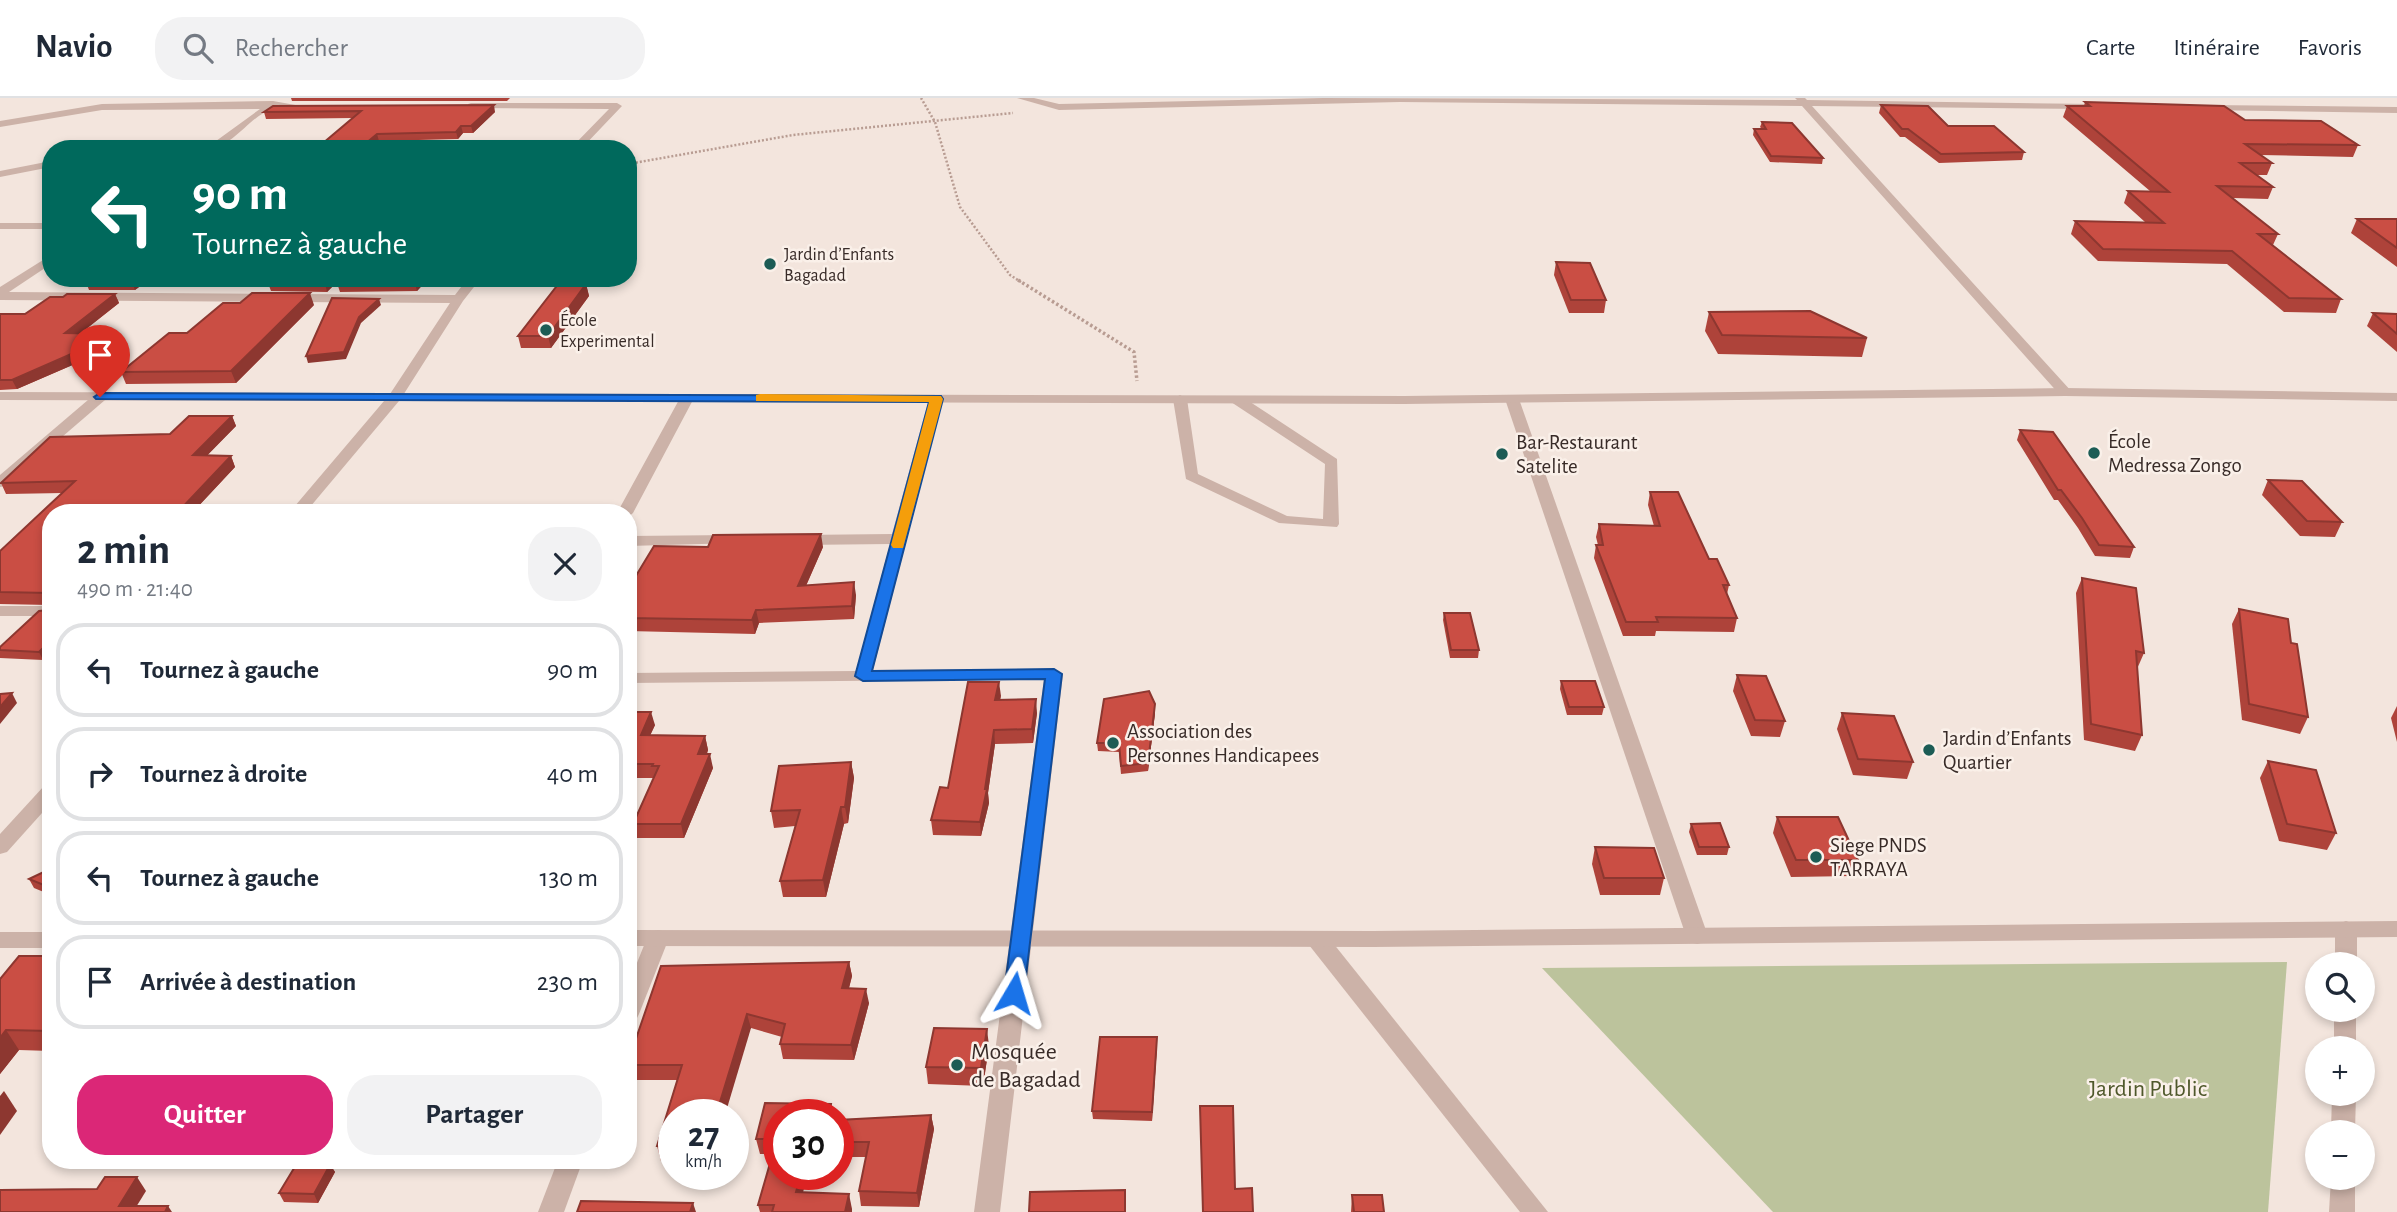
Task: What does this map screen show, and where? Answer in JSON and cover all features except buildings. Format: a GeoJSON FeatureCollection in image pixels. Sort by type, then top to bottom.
{"type":"FeatureCollection","features":[{"type":"Feature","properties":{"kind":"street"},"geometry":{"type":"LineString","coordinates":[[223,140],[282,98]]}},
{"type":"Feature","properties":{"kind":"street"},"geometry":{"type":"LineString","coordinates":[[1022,98],[1059,107],[1400,99],[2097,106]]}},
{"type":"Feature","properties":{"kind":"street"},"geometry":{"type":"LineString","coordinates":[[1802,101],[2066,392]]}},
{"type":"Feature","properties":{"kind":"street"},"geometry":{"type":"LineString","coordinates":[[0,124],[102,107],[312,106]]}},
{"type":"Feature","properties":{"kind":"street"},"geometry":{"type":"LineString","coordinates":[[465,106],[617,106],[584,140]]}},
{"type":"Feature","properties":{"kind":"street"},"geometry":{"type":"LineString","coordinates":[[2195,107],[2397,110]]}},
{"type":"Feature","properties":{"kind":"street"},"geometry":{"type":"LineString","coordinates":[[0,174],[42,166]]}},
{"type":"Feature","properties":{"kind":"street"},"geometry":{"type":"LineString","coordinates":[[0,226],[42,226]]}},
{"type":"Feature","properties":{"kind":"street"},"geometry":{"type":"LineString","coordinates":[[0,295],[42,265]]}},
{"type":"Feature","properties":{"kind":"street"},"geometry":{"type":"LineString","coordinates":[[252,298],[265,287]]}},
{"type":"Feature","properties":{"kind":"street"},"geometry":{"type":"LineString","coordinates":[[305,504],[395,397],[468,287]]}},
{"type":"Feature","properties":{"kind":"street"},"geometry":{"type":"LineString","coordinates":[[0,295],[458,299]]}},
{"type":"Feature","properties":{"kind":"street"},"geometry":{"type":"LineString","coordinates":[[0,396],[1512,399],[2066,392],[2397,397]]}},
{"type":"Feature","properties":{"kind":"street"},"geometry":{"type":"LineString","coordinates":[[0,483],[100,397]]}},
{"type":"Feature","properties":{"kind":"street"},"geometry":{"type":"LineString","coordinates":[[630,504],[687,398]]}},
{"type":"Feature","properties":{"kind":"street"},"geometry":{"type":"LineString","coordinates":[[863,676],[936,399]]}},
{"type":"Feature","properties":{"kind":"street"},"geometry":{"type":"LineString","coordinates":[[1180,399],[1191,476],[1284,520],[1331,524],[1332,461],[1236,399]]}},
{"type":"Feature","properties":{"kind":"street"},"geometry":{"type":"LineString","coordinates":[[1512,399],[1697,936]]}},
{"type":"Feature","properties":{"kind":"street"},"geometry":{"type":"LineString","coordinates":[[637,541],[750,540]]}},
{"type":"Feature","properties":{"kind":"street"},"geometry":{"type":"LineString","coordinates":[[777,540],[900,540]]}},
{"type":"Feature","properties":{"kind":"street"},"geometry":{"type":"LineString","coordinates":[[0,611],[42,611]]}},
{"type":"Feature","properties":{"kind":"street"},"geometry":{"type":"LineString","coordinates":[[637,678],[1054,674],[987,1212]]}},
{"type":"Feature","properties":{"kind":"street"},"geometry":{"type":"LineString","coordinates":[[0,847],[42,801]]}},
{"type":"Feature","properties":{"kind":"street"},"geometry":{"type":"LineString","coordinates":[[2346,929],[2346,952]]}},
{"type":"Feature","properties":{"kind":"street"},"geometry":{"type":"LineString","coordinates":[[637,938],[1317,939],[2397,929]]}},
{"type":"Feature","properties":{"kind":"street"},"geometry":{"type":"LineString","coordinates":[[637,992],[658,939]]}},
{"type":"Feature","properties":{"kind":"street"},"geometry":{"type":"LineString","coordinates":[[1317,939],[1535,1212]]}},
{"type":"Feature","properties":{"kind":"street"},"geometry":{"type":"LineString","coordinates":[[0,940],[42,940]]}},
{"type":"Feature","properties":{"kind":"street"},"geometry":{"type":"LineString","coordinates":[[551,1212],[568,1169]]}},
{"type":"Feature","properties":{"kind":"street"},"geometry":{"type":"LineString","coordinates":[[2342,1212],[2343,1190]]}},
{"type":"Feature","properties":{"kind":"path"},"geometry":{"type":"LineString","coordinates":[[921,98],[935,122],[960,208],[1010,275],[1134,352],[1139,399]]}},
{"type":"Feature","properties":{"kind":"path"},"geometry":{"type":"LineString","coordinates":[[637,162],[793,135],[1059,107]]}},
{"type":"Feature","properties":{"kind":"green space","name":"Jardin Public"},"geometry":{"type":"Polygon","coordinates":[[[2287,962],[2268,1212],[1773,1212],[1542,968],[2287,962]]]}},
{"type":"Feature","properties":{"kind":"slow traffic"},"geometry":{"type":"LineString","coordinates":[[760,398],[936,399],[898,545]]}},
{"type":"Feature","properties":{"kind":"place","name":"Jardin d’Enfants Bagadad"},"geometry":{"type":"Point","coordinates":[770,264]}},
{"type":"Feature","properties":{"kind":"place","name":"École Experimental"},"geometry":{"type":"Point","coordinates":[546,330]}},
{"type":"Feature","properties":{"kind":"place","name":"École Medressa Zongo"},"geometry":{"type":"Point","coordinates":[2094,453]}},
{"type":"Feature","properties":{"kind":"place","name":"Bar-Restaurant Satelite"},"geometry":{"type":"Point","coordinates":[1502,454]}},
{"type":"Feature","properties":{"kind":"place","name":"Association des Personnes Handicapees"},"geometry":{"type":"Point","coordinates":[1113,743]}},
{"type":"Feature","properties":{"kind":"place","name":"Jardin d’Enfants Quartier"},"geometry":{"type":"Point","coordinates":[1929,750]}},
{"type":"Feature","properties":{"kind":"place","name":"Siege PNDS TARRAYA"},"geometry":{"type":"Point","coordinates":[1816,857]}},
{"type":"Feature","properties":{"kind":"place","name":"Mosquée de Bagadad"},"geometry":{"type":"Point","coordinates":[957,1065]}},
{"type":"Feature","properties":{"kind":"route"},"geometry":{"type":"LineString","coordinates":[[100,397],[936,399],[863,676],[1054,674],[1014,993]]}}]}
